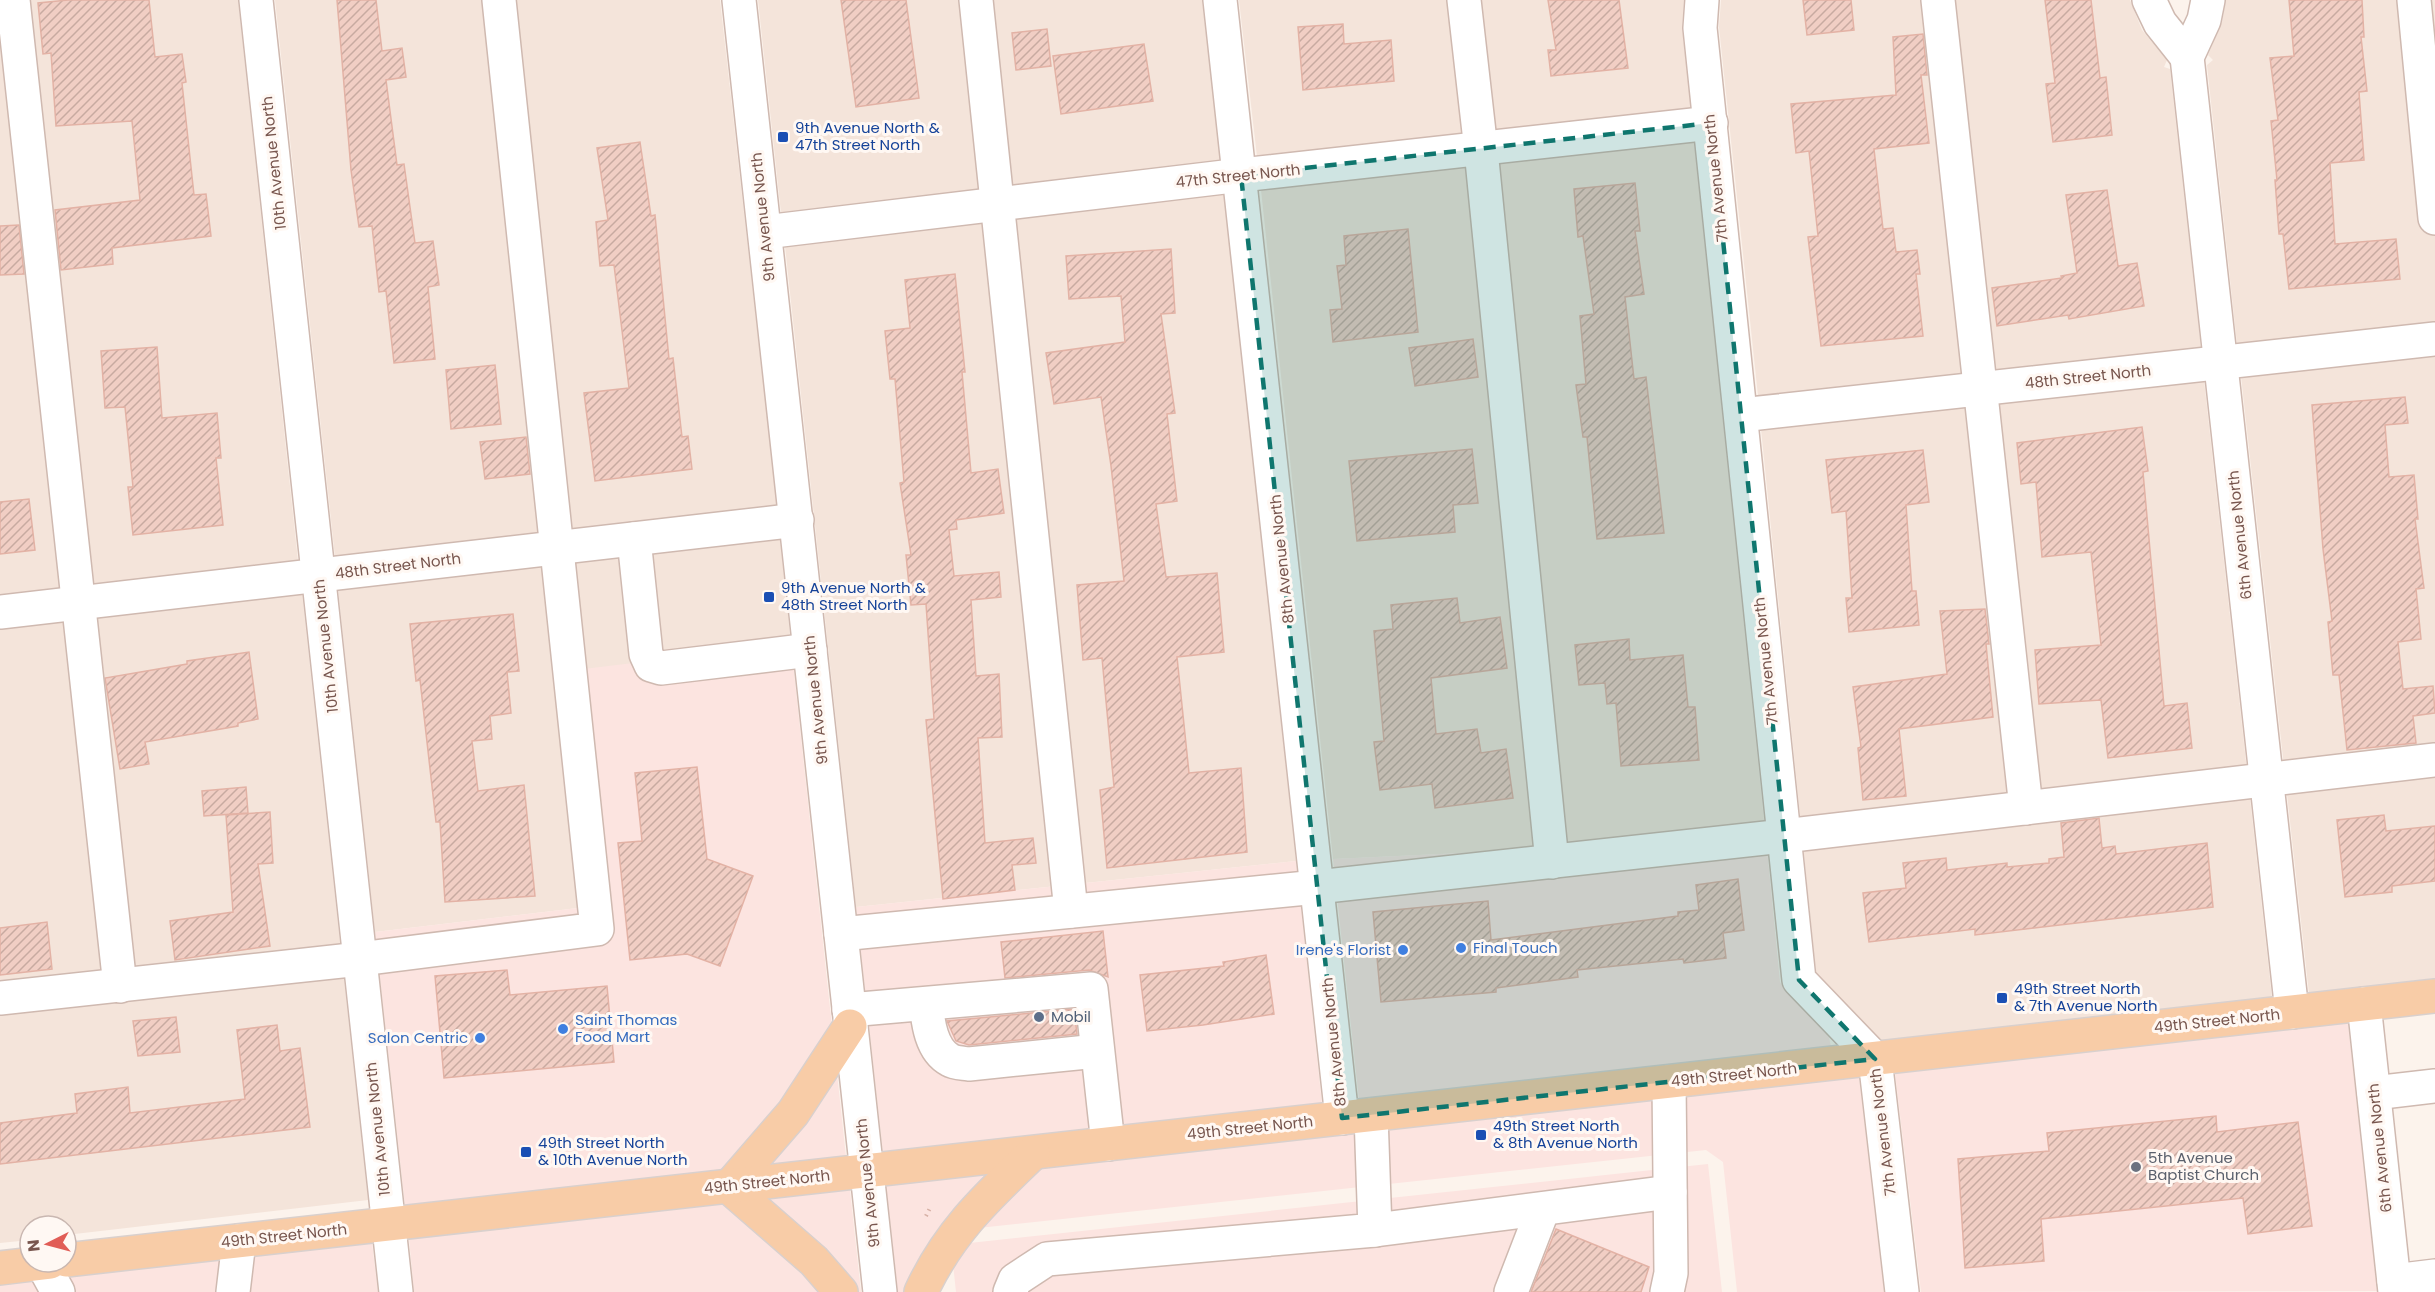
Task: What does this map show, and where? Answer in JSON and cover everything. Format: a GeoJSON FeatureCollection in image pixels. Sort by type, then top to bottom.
{"type":"FeatureCollection","features":[{"type":"Feature","properties":{"kind":"main road","name":"49th Street North"},"geometry":{"type":"LineString","coordinates":[[78,1259],[2435,996]]}},
{"type":"Feature","properties":{"kind":"main road"},"geometry":{"type":"LineString","coordinates":[[842,1292],[814,1261],[729,1186],[793,1113],[850,1018]]}},
{"type":"Feature","properties":{"kind":"main road"},"geometry":{"type":"LineString","coordinates":[[921,1292],[948,1241],[975,1209],[1033,1153]]}},
{"type":"Feature","properties":{"kind":"main road","name":"49th Street North"},"geometry":{"type":"LineString","coordinates":[[0,1268],[18,1266]]}},
{"type":"Feature","properties":{"kind":"street"},"geometry":{"type":"LineString","coordinates":[[13,0],[120,986]]}},
{"type":"Feature","properties":{"kind":"street","name":"10th Avenue North"},"geometry":{"type":"LineString","coordinates":[[256,0],[396,1292]]}},
{"type":"Feature","properties":{"kind":"street"},"geometry":{"type":"LineString","coordinates":[[0,998],[360,959],[597,929],[499,0]]}},
{"type":"Feature","properties":{"kind":"street","name":"9th Avenue North"},"geometry":{"type":"LineString","coordinates":[[739,0],[880,1292]]}},
{"type":"Feature","properties":{"kind":"street"},"geometry":{"type":"LineString","coordinates":[[976,0],[1071,911]]}},
{"type":"Feature","properties":{"kind":"street","name":"8th Avenue North"},"geometry":{"type":"LineString","coordinates":[[1220,0],[1241,175],[1317,887],[1375,1230]]}},
{"type":"Feature","properties":{"kind":"street"},"geometry":{"type":"LineString","coordinates":[[1464,0],[1552,862]]}},
{"type":"Feature","properties":{"kind":"street","name":"7th Avenue North"},"geometry":{"type":"LineString","coordinates":[[1702,0],[1700,28],[1799,980],[1875,1059],[1902,1292]]}},
{"type":"Feature","properties":{"kind":"street"},"geometry":{"type":"LineString","coordinates":[[1938,0],[2026,808]]}},
{"type":"Feature","properties":{"kind":"street"},"geometry":{"type":"LineString","coordinates":[[2149,0],[2160,23],[2187,57],[2204,21],[2208,0]]}},
{"type":"Feature","properties":{"kind":"street"},"geometry":{"type":"LineString","coordinates":[[2415,0],[2435,218]]}},
{"type":"Feature","properties":{"kind":"street","name":"6th Avenue North"},"geometry":{"type":"LineString","coordinates":[[2187,57],[2292,1012]]}},
{"type":"Feature","properties":{"kind":"street","name":"47th Street North"},"geometry":{"type":"LineString","coordinates":[[765,232],[1241,175],[1711,123]]}},
{"type":"Feature","properties":{"kind":"street","name":"48th Street North"},"geometry":{"type":"LineString","coordinates":[[1741,415],[2435,339]]}},
{"type":"Feature","properties":{"kind":"street","name":"48th Street North"},"geometry":{"type":"LineString","coordinates":[[0,612],[797,520]]}},
{"type":"Feature","properties":{"kind":"street"},"geometry":{"type":"LineString","coordinates":[[634,539],[646,654],[651,664],[661,668],[810,650]]}},
{"type":"Feature","properties":{"kind":"street"},"geometry":{"type":"LineString","coordinates":[[841,934],[1552,862],[2435,760]]}},
{"type":"Feature","properties":{"kind":"street"},"geometry":{"type":"LineString","coordinates":[[850,1018],[926,1004],[1091,989],[1108,1144]]}},
{"type":"Feature","properties":{"kind":"street"},"geometry":{"type":"LineString","coordinates":[[926,1004],[928,1023],[936,1047],[950,1060],[969,1064],[1096,1051]]}},
{"type":"Feature","properties":{"kind":"street","name":"6th Avenue North"},"geometry":{"type":"LineString","coordinates":[[2364,1004],[2395,1286]]}},
{"type":"Feature","properties":{"kind":"street"},"geometry":{"type":"LineString","coordinates":[[1667,1292],[1671,1273],[1669,1082]]}},
{"type":"Feature","properties":{"kind":"street"},"geometry":{"type":"LineString","coordinates":[[2374,1093],[2435,1086]]}},
{"type":"Feature","properties":{"kind":"street"},"geometry":{"type":"LineString","coordinates":[[1010,1292],[1015,1280],[1047,1259],[1375,1230],[1671,1192]]}},
{"type":"Feature","properties":{"kind":"street"},"geometry":{"type":"LineString","coordinates":[[1511,1292],[1543,1209]]}},
{"type":"Feature","properties":{"kind":"street"},"geometry":{"type":"LineString","coordinates":[[233,1292],[239,1241]]}},
{"type":"Feature","properties":{"kind":"street"},"geometry":{"type":"LineString","coordinates":[[55,1274],[58,1292]]}},
{"type":"Feature","properties":{"kind":"street"},"geometry":{"type":"LineString","coordinates":[[2395,1286],[2435,1276]]}},
{"type":"Feature","properties":{"kind":"highlighted area"},"geometry":{"type":"Polygon","coordinates":[[[1711,123],[1799,980],[1875,1059],[1342,1118],[1241,175],[1711,123]]]}},
{"type":"Feature","properties":{"kind":"shaded area"},"geometry":{"type":"Polygon","coordinates":[[[0,0],[238,0],[298,561],[0,596],[0,0]]]}},
{"type":"Feature","properties":{"kind":"shaded area"},"geometry":{"type":"Polygon","coordinates":[[[275,0],[720,0],[777,506],[335,557],[275,0]]]}},
{"type":"Feature","properties":{"kind":"shaded area"},"geometry":{"type":"Polygon","coordinates":[[[758,0],[1202,0],[1221,161],[781,213],[758,0]]]}},
{"type":"Feature","properties":{"kind":"shaded area"},"geometry":{"type":"Polygon","coordinates":[[[1239,0],[1684,0],[1682,27],[1691,109],[1257,157],[1239,0]]]}},
{"type":"Feature","properties":{"kind":"shaded area"},"geometry":{"type":"Polygon","coordinates":[[[1721,0],[2130,0],[2142,30],[2167,60],[2164,67],[2170,69],[2201,348],[1758,396],[1719,27],[1721,0]]]}},
{"type":"Feature","properties":{"kind":"shaded area"},"geometry":{"type":"Polygon","coordinates":[[[2226,0],[2435,0],[2435,322],[2237,344],[2207,65],[2213,60],[2208,55],[2222,22],[2226,0]]]}},
{"type":"Feature","properties":{"kind":"shaded area"},"geometry":{"type":"Polygon","coordinates":[[[1694,141],[1766,839],[1333,859],[1261,190],[1694,141]]]}},
{"type":"Feature","properties":{"kind":"shaded area"},"geometry":{"type":"Polygon","coordinates":[[[1224,194],[1296,861],[856,907],[785,246],[1224,194]]]}},
{"type":"Feature","properties":{"kind":"shaded area"},"geometry":{"type":"Polygon","coordinates":[[[2435,355],[2435,978],[2309,994],[2241,376],[2435,355]]]}},
{"type":"Feature","properties":{"kind":"shaded area"},"geometry":{"type":"Polygon","coordinates":[[[2204,380],[2272,998],[1883,1042],[1816,973],[1761,429],[2204,380]]]}},
{"type":"Feature","properties":{"kind":"shaded area"},"geometry":{"type":"Polygon","coordinates":[[[780,539],[791,644],[595,906],[375,932],[338,589],[780,539]]]}},
{"type":"Feature","properties":{"kind":"shaded area"},"geometry":{"type":"Polygon","coordinates":[[[302,593],[368,1200],[78,1234],[78,1214],[18,1214],[18,1241],[0,1243],[0,629],[302,593]]]}},
{"type":"Feature","properties":{"kind":"shaded area"},"geometry":{"type":"Polygon","coordinates":[[[791,644],[846,1157],[405,1206],[375,932],[595,906],[567,671],[791,644]]]}},
{"type":"Feature","properties":{"kind":"shaded area"},"geometry":{"type":"Polygon","coordinates":[[[1766,839],[1780,982],[1785,991],[1829,1037],[1831,1047],[1359,1100],[1333,859],[1766,839]]]}},
{"type":"Feature","properties":{"kind":"shaded area"},"geometry":{"type":"Polygon","coordinates":[[[1296,861],[1322,1104],[883,1153],[856,907],[1296,861]]]}},
{"type":"Feature","properties":{"kind":"shaded area"},"geometry":{"type":"Polygon","coordinates":[[[2348,1023],[2377,1291],[1921,1292],[1895,1073],[2348,1023]]]}},
{"type":"Feature","properties":{"kind":"shaded area"},"geometry":{"type":"Polygon","coordinates":[[[1859,1077],[1884,1292],[1737,1292],[1723,1162],[1706,1150],[950,1231],[935,1247],[940,1292],[898,1292],[886,1185],[1859,1077]]]}},
{"type":"Feature","properties":{"kind":"shaded area"},"geometry":{"type":"Polygon","coordinates":[[[1708,1164],[1722,1292],[956,1292],[951,1245],[1708,1164]]]}},
{"type":"Feature","properties":{"kind":"shaded area"},"geometry":{"type":"Polygon","coordinates":[[[850,1190],[861,1292],[414,1292],[409,1238],[850,1190]]]}},
{"type":"Feature","properties":{"kind":"shaded area"},"geometry":{"type":"Polygon","coordinates":[[[372,1243],[378,1292],[0,1292],[0,1284],[372,1243]]]}},
{"type":"Feature","properties":{"kind":"building"},"geometry":{"type":"Polygon","coordinates":[[[68,0],[149,0],[155,57],[182,54],[186,82],[182,83],[194,195],[206,194],[211,236],[112,248],[113,264],[61,270],[55,210],[140,200],[132,121],[56,126],[51,53],[43,54],[38,3],[68,0]]]}},
{"type":"Feature","properties":{"kind":"building"},"geometry":{"type":"Polygon","coordinates":[[[337,0],[376,0],[382,51],[402,48],[406,77],[386,80],[397,165],[404,164],[415,243],[433,241],[439,285],[428,287],[435,359],[394,363],[386,291],[379,292],[372,226],[359,227],[351,170],[337,0]]]}},
{"type":"Feature","properties":{"kind":"building"},"geometry":{"type":"Polygon","coordinates":[[[841,0],[906,0],[919,98],[856,107],[841,0]]]}},
{"type":"Feature","properties":{"kind":"building"},"geometry":{"type":"Polygon","coordinates":[[[1548,0],[1619,0],[1628,68],[1551,76],[1548,50],[1556,50],[1548,0]]]}},
{"type":"Feature","properties":{"kind":"building"},"geometry":{"type":"Polygon","coordinates":[[[1803,0],[1851,0],[1854,30],[1807,35],[1803,0]]]}},
{"type":"Feature","properties":{"kind":"building"},"geometry":{"type":"Polygon","coordinates":[[[2045,0],[2091,0],[2100,78],[2106,77],[2112,135],[2053,142],[2046,84],[2055,83],[2045,0]]]}},
{"type":"Feature","properties":{"kind":"building"},"geometry":{"type":"Polygon","coordinates":[[[2289,0],[2362,0],[2364,37],[2361,37],[2367,91],[2359,92],[2364,160],[2330,163],[2335,244],[2396,239],[2400,279],[2289,289],[2283,234],[2279,234],[2275,180],[2277,180],[2271,121],[2278,120],[2270,58],[2294,56],[2289,0]]]}},
{"type":"Feature","properties":{"kind":"building"},"geometry":{"type":"Polygon","coordinates":[[[1343,24],[1344,44],[1391,40],[1394,81],[1303,90],[1298,27],[1343,24]]]}},
{"type":"Feature","properties":{"kind":"building"},"geometry":{"type":"Polygon","coordinates":[[[1047,29],[1051,66],[1016,70],[1012,33],[1047,29]]]}},
{"type":"Feature","properties":{"kind":"building"},"geometry":{"type":"Polygon","coordinates":[[[1923,34],[1927,75],[1921,75],[1929,143],[1874,149],[1883,229],[1893,228],[1896,252],[1917,250],[1920,274],[1916,274],[1923,336],[1821,346],[1808,237],[1818,236],[1809,151],[1796,153],[1791,104],[1896,95],[1893,37],[1923,34]]]}},
{"type":"Feature","properties":{"kind":"building"},"geometry":{"type":"Polygon","coordinates":[[[1144,44],[1153,101],[1061,114],[1053,56],[1144,44]]]}},
{"type":"Feature","properties":{"kind":"building"},"geometry":{"type":"Polygon","coordinates":[[[640,142],[651,216],[655,215],[669,359],[673,358],[682,437],[688,436],[692,469],[595,481],[584,393],[629,388],[614,265],[600,266],[596,222],[608,220],[597,148],[640,142]]]}},
{"type":"Feature","properties":{"kind":"building"},"geometry":{"type":"Polygon","coordinates":[[[1635,183],[1640,231],[1635,231],[1644,294],[1625,297],[1634,379],[1646,377],[1664,533],[1597,539],[1587,437],[1583,437],[1576,385],[1586,384],[1580,316],[1594,314],[1583,236],[1578,237],[1574,189],[1635,183]]]}},
{"type":"Feature","properties":{"kind":"building"},"geometry":{"type":"Polygon","coordinates":[[[2107,190],[2118,266],[2137,263],[2144,306],[2069,319],[2068,315],[1997,326],[1992,288],[2062,278],[2061,276],[2077,273],[2066,195],[2107,190]]]}},
{"type":"Feature","properties":{"kind":"building"},"geometry":{"type":"Polygon","coordinates":[[[19,225],[24,274],[0,275],[0,226],[19,225]]]}},
{"type":"Feature","properties":{"kind":"building"},"geometry":{"type":"Polygon","coordinates":[[[1408,229],[1418,332],[1333,342],[1330,310],[1342,309],[1337,266],[1346,265],[1344,236],[1408,229]]]}},
{"type":"Feature","properties":{"kind":"building"},"geometry":{"type":"Polygon","coordinates":[[[1171,249],[1175,313],[1161,314],[1175,413],[1167,414],[1177,501],[1156,504],[1166,577],[1217,573],[1224,652],[1177,657],[1189,773],[1241,768],[1247,852],[1107,868],[1100,790],[1114,787],[1102,658],[1083,660],[1077,585],[1124,581],[1111,466],[1101,397],[1054,404],[1046,353],[1125,342],[1121,296],[1069,299],[1066,256],[1171,249]]]}},
{"type":"Feature","properties":{"kind":"building"},"geometry":{"type":"Polygon","coordinates":[[[955,274],[965,372],[962,372],[971,473],[998,469],[1004,513],[956,520],[957,529],[949,530],[954,576],[999,572],[1001,597],[971,600],[976,676],[999,674],[1002,737],[978,738],[985,843],[1033,838],[1036,863],[1012,865],[1015,890],[943,899],[926,720],[934,719],[926,604],[911,605],[906,555],[911,555],[900,483],[904,482],[895,379],[890,379],[885,331],[910,328],[905,280],[955,274]]]}},
{"type":"Feature","properties":{"kind":"building"},"geometry":{"type":"Polygon","coordinates":[[[1473,339],[1478,377],[1415,386],[1409,348],[1473,339]]]}},
{"type":"Feature","properties":{"kind":"building"},"geometry":{"type":"Polygon","coordinates":[[[157,347],[162,418],[217,413],[221,458],[216,458],[223,525],[133,535],[128,487],[133,487],[125,407],[105,408],[101,351],[157,347]]]}},
{"type":"Feature","properties":{"kind":"building"},"geometry":{"type":"Polygon","coordinates":[[[495,365],[501,424],[451,429],[446,370],[495,365]]]}},
{"type":"Feature","properties":{"kind":"building"},"geometry":{"type":"Polygon","coordinates":[[[2405,397],[2408,423],[2385,425],[2389,477],[2414,475],[2418,519],[2415,519],[2424,588],[2416,589],[2421,639],[2398,642],[2403,689],[2433,686],[2435,713],[2413,716],[2416,743],[2347,750],[2339,675],[2333,675],[2328,622],[2332,621],[2323,549],[2312,405],[2405,397]]]}},
{"type":"Feature","properties":{"kind":"building"},"geometry":{"type":"Polygon","coordinates":[[[2142,427],[2148,471],[2143,472],[2164,706],[2187,703],[2192,748],[2108,758],[2101,700],[2039,704],[2035,650],[2101,645],[2091,552],[2042,557],[2036,482],[2021,484],[2017,443],[2142,427]]]}},
{"type":"Feature","properties":{"kind":"building"},"geometry":{"type":"Polygon","coordinates":[[[526,437],[530,474],[485,479],[480,442],[526,437]]]}},
{"type":"Feature","properties":{"kind":"building"},"geometry":{"type":"Polygon","coordinates":[[[1472,449],[1478,503],[1453,505],[1455,532],[1357,541],[1349,461],[1472,449]]]}},
{"type":"Feature","properties":{"kind":"building"},"geometry":{"type":"Polygon","coordinates":[[[1923,450],[1929,502],[1906,505],[1912,591],[1916,591],[1919,625],[1849,632],[1846,598],[1852,598],[1846,511],[1832,513],[1826,460],[1923,450]]]}},
{"type":"Feature","properties":{"kind":"building"},"geometry":{"type":"Polygon","coordinates":[[[29,499],[35,550],[0,554],[0,502],[29,499]]]}},
{"type":"Feature","properties":{"kind":"building"},"geometry":{"type":"Polygon","coordinates":[[[1457,598],[1460,623],[1500,617],[1507,668],[1431,678],[1436,734],[1477,729],[1481,753],[1506,749],[1513,798],[1435,808],[1432,784],[1380,790],[1374,742],[1384,741],[1374,631],[1393,629],[1391,605],[1457,598]]]}},
{"type":"Feature","properties":{"kind":"building"},"geometry":{"type":"Polygon","coordinates":[[[1985,609],[1993,717],[1899,729],[1906,796],[1863,800],[1858,748],[1861,747],[1853,687],[1947,674],[1940,611],[1985,609]]]}},
{"type":"Feature","properties":{"kind":"building"},"geometry":{"type":"Polygon","coordinates":[[[513,614],[519,671],[507,672],[511,713],[490,716],[492,739],[472,741],[478,791],[524,785],[535,896],[445,902],[440,822],[436,822],[420,680],[416,681],[410,624],[513,614]]]}},
{"type":"Feature","properties":{"kind":"building"},"geometry":{"type":"Polygon","coordinates":[[[1629,639],[1630,660],[1683,655],[1688,707],[1695,707],[1699,760],[1621,766],[1616,703],[1607,704],[1605,683],[1579,685],[1575,645],[1629,639]]]}},
{"type":"Feature","properties":{"kind":"building"},"geometry":{"type":"Polygon","coordinates":[[[249,652],[258,719],[238,723],[238,726],[145,742],[149,764],[120,769],[105,678],[187,664],[187,661],[249,652]]]}},
{"type":"Feature","properties":{"kind":"building"},"geometry":{"type":"Polygon","coordinates":[[[697,767],[707,859],[753,876],[720,966],[687,954],[630,960],[618,843],[642,841],[635,773],[697,767]]]}},
{"type":"Feature","properties":{"kind":"building"},"geometry":{"type":"Polygon","coordinates":[[[246,787],[248,813],[204,816],[202,791],[246,787]]]}},
{"type":"Feature","properties":{"kind":"building"},"geometry":{"type":"Polygon","coordinates":[[[270,812],[273,863],[258,864],[270,946],[175,960],[170,921],[233,912],[226,815],[270,812]]]}},
{"type":"Feature","properties":{"kind":"building"},"geometry":{"type":"Polygon","coordinates":[[[2384,815],[2386,831],[2435,826],[2435,881],[2392,886],[2392,892],[2345,897],[2337,820],[2384,815]]]}},
{"type":"Feature","properties":{"kind":"building"},"geometry":{"type":"Polygon","coordinates":[[[2099,818],[2102,848],[2115,846],[2116,854],[2207,843],[2213,907],[1975,935],[1975,929],[1869,942],[1863,893],[1906,888],[1903,863],[1946,858],[1947,870],[2007,863],[2007,867],[2049,863],[2049,859],[2064,857],[2061,823],[2099,818]]]}},
{"type":"Feature","properties":{"kind":"building"},"geometry":{"type":"Polygon","coordinates":[[[1738,879],[1744,930],[1723,933],[1726,958],[1684,963],[1683,959],[1577,970],[1578,977],[1496,988],[1496,992],[1381,1002],[1373,912],[1488,901],[1491,940],[1678,916],[1678,912],[1699,910],[1696,885],[1738,879]]]}},
{"type":"Feature","properties":{"kind":"building"},"geometry":{"type":"Polygon","coordinates":[[[47,922],[52,969],[0,975],[0,928],[47,922]]]}},
{"type":"Feature","properties":{"kind":"building"},"geometry":{"type":"Polygon","coordinates":[[[1103,931],[1108,977],[1089,970],[1005,978],[1001,942],[1103,931]]]}},
{"type":"Feature","properties":{"kind":"building"},"geometry":{"type":"Polygon","coordinates":[[[1266,955],[1274,1014],[1147,1031],[1140,975],[1224,966],[1223,962],[1266,955]]]}},
{"type":"Feature","properties":{"kind":"building"},"geometry":{"type":"Polygon","coordinates":[[[507,970],[510,995],[607,986],[614,1062],[444,1078],[435,976],[507,970]]]}},
{"type":"Feature","properties":{"kind":"building"},"geometry":{"type":"Polygon","coordinates":[[[1074,1009],[1077,1034],[969,1045],[956,1041],[947,1021],[1074,1009]]]}},
{"type":"Feature","properties":{"kind":"building"},"geometry":{"type":"Polygon","coordinates":[[[176,1017],[180,1052],[138,1056],[133,1021],[176,1017]]]}},
{"type":"Feature","properties":{"kind":"building"},"geometry":{"type":"Polygon","coordinates":[[[277,1025],[280,1051],[300,1048],[310,1127],[0,1164],[0,1123],[77,1113],[75,1094],[128,1087],[130,1113],[245,1099],[237,1030],[277,1025]]]}},
{"type":"Feature","properties":{"kind":"building"},"geometry":{"type":"Polygon","coordinates":[[[2216,1116],[2217,1132],[2298,1122],[2312,1226],[2248,1234],[2243,1198],[2041,1219],[2044,1261],[1965,1268],[1958,1159],[2049,1151],[2047,1133],[2216,1116]]]}},
{"type":"Feature","properties":{"kind":"building"},"geometry":{"type":"Polygon","coordinates":[[[1556,1229],[1649,1267],[1641,1292],[1531,1292],[1556,1229]]]}},
{"type":"Feature","properties":{"kind":"place","name":"9th Avenue North & 47th Street North"},"geometry":{"type":"Point","coordinates":[783,137]}},
{"type":"Feature","properties":{"kind":"place","name":"9th Avenue North & 48th Street North"},"geometry":{"type":"Point","coordinates":[769,597]}},
{"type":"Feature","properties":{"kind":"place","name":"Final Touch"},"geometry":{"type":"Point","coordinates":[1461,948]}},
{"type":"Feature","properties":{"kind":"place","name":"Irene's Florist"},"geometry":{"type":"Point","coordinates":[1403,950]}},
{"type":"Feature","properties":{"kind":"place","name":"49th Street North & 7th Avenue North"},"geometry":{"type":"Point","coordinates":[2002,998]}},
{"type":"Feature","properties":{"kind":"place","name":"Mobil"},"geometry":{"type":"Point","coordinates":[1039,1017]}},
{"type":"Feature","properties":{"kind":"place","name":"Saint Thomas Food Mart"},"geometry":{"type":"Point","coordinates":[563,1029]}},
{"type":"Feature","properties":{"kind":"place","name":"Salon Centric"},"geometry":{"type":"Point","coordinates":[480,1038]}},
{"type":"Feature","properties":{"kind":"place","name":"49th Street North & 8th Avenue North"},"geometry":{"type":"Point","coordinates":[1481,1135]}},
{"type":"Feature","properties":{"kind":"place","name":"49th Street North & 10th Avenue North"},"geometry":{"type":"Point","coordinates":[526,1152]}},
{"type":"Feature","properties":{"kind":"place","name":"5th Avenue Baptist Church"},"geometry":{"type":"Point","coordinates":[2136,1167]}}]}
